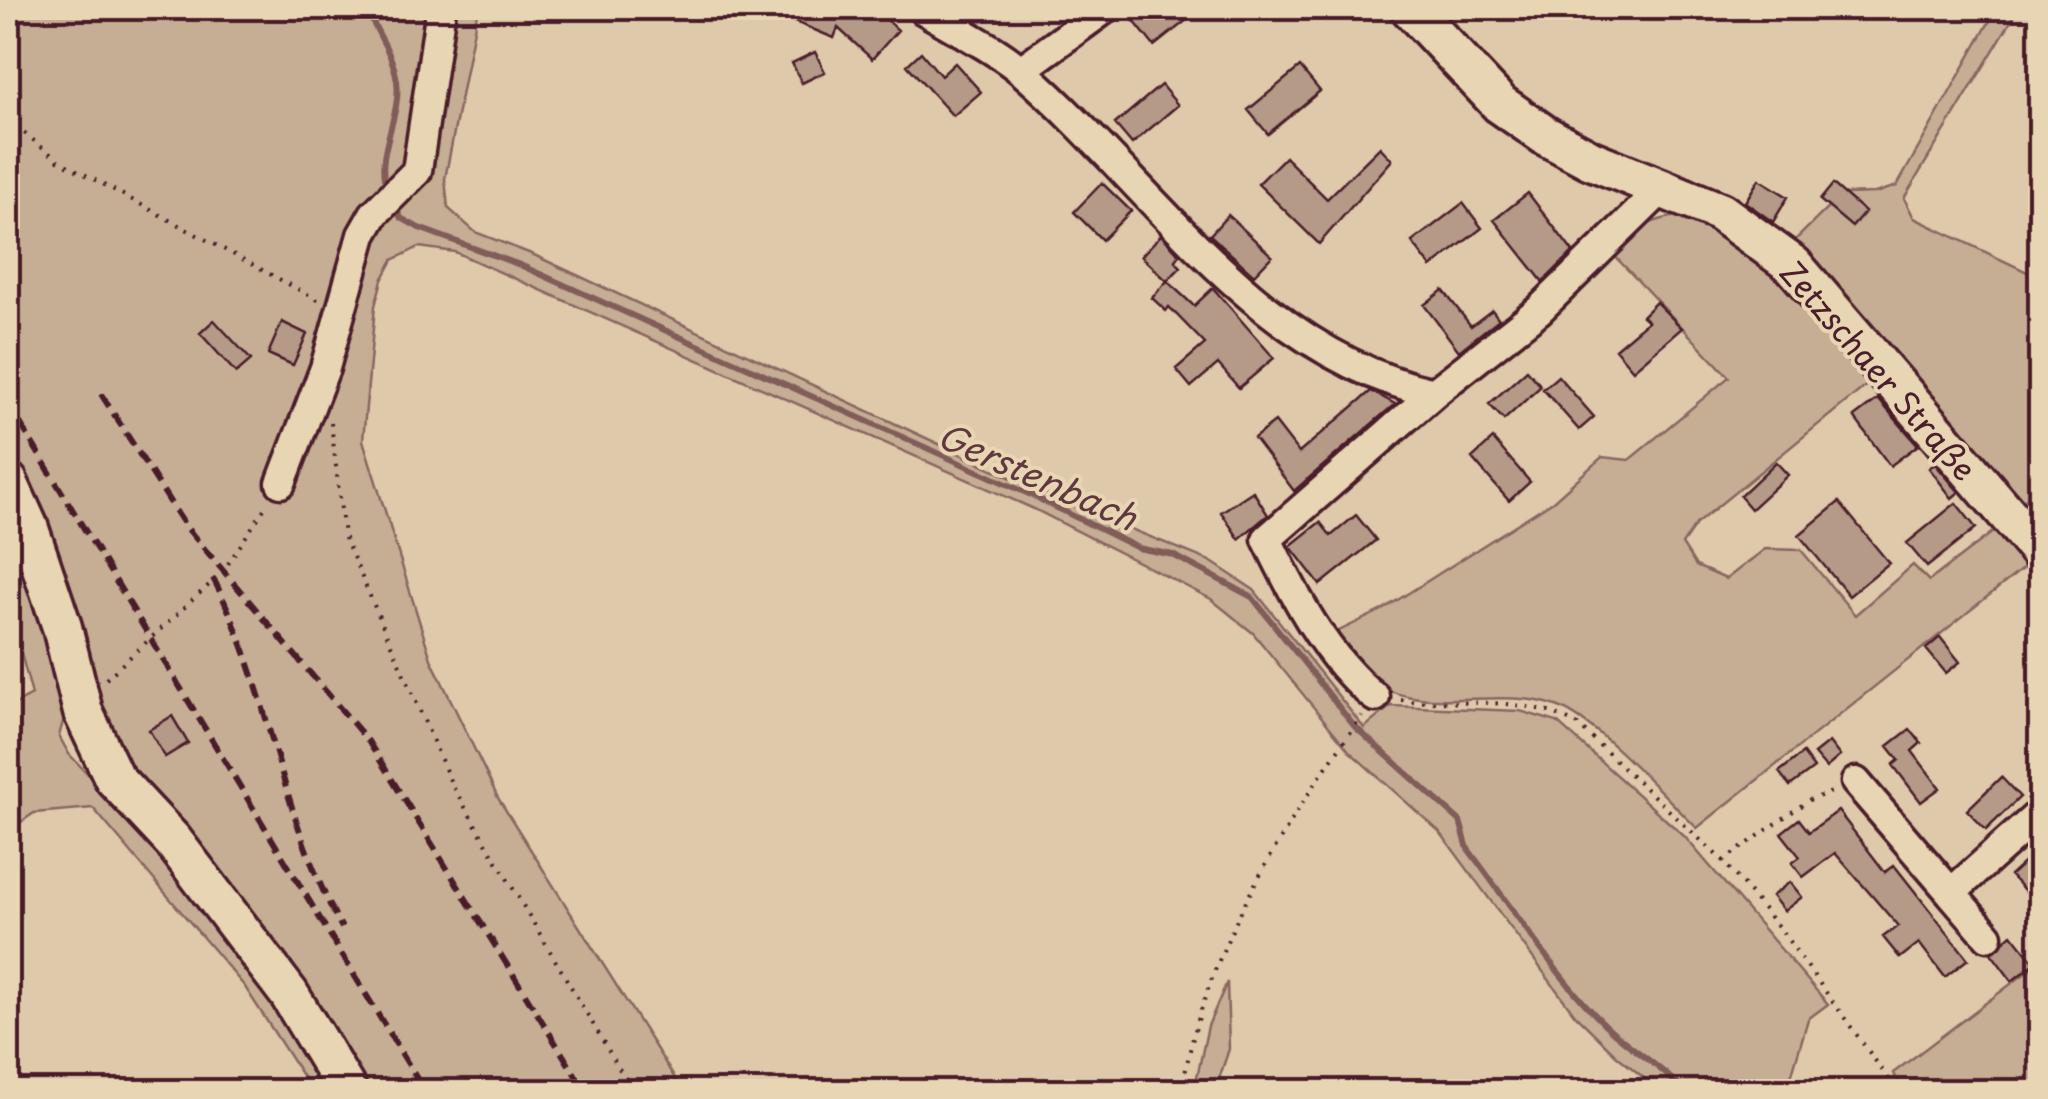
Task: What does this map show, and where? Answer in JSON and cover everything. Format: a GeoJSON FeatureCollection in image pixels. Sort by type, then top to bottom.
{"type":"FeatureCollection","features":[{"type":"Feature","properties":{"kind":"street"},"geometry":{"type":"LineString","coordinates":[[281,482],[325,368],[362,235],[374,214],[408,184],[422,148],[444,8]]}},
{"type":"Feature","properties":{"kind":"street"},"geometry":{"type":"LineString","coordinates":[[921,8],[1021,70],[1268,314],[1331,353],[1434,392]]}},
{"type":"Feature","properties":{"kind":"street"},"geometry":{"type":"LineString","coordinates":[[1021,70],[1106,8]]}},
{"type":"Feature","properties":{"kind":"street","name":"Zetzschaer Straße"},"geometry":{"type":"LineString","coordinates":[[1410,8],[1500,104],[1591,160],[1720,212],[1793,265],[2040,552]]}},
{"type":"Feature","properties":{"kind":"street"},"geometry":{"type":"LineString","coordinates":[[1369,705],[1299,603],[1267,539],[1434,392],[1539,310],[1664,187]]}},
{"type":"Feature","properties":{"kind":"street"},"geometry":{"type":"LineString","coordinates":[[8,482],[50,593],[82,704],[114,778],[173,841],[289,994],[348,1092]]}},
{"type":"Feature","properties":{"kind":"street"},"geometry":{"type":"LineString","coordinates":[[1859,785],[1988,936]]}},
{"type":"Feature","properties":{"kind":"street"},"geometry":{"type":"LineString","coordinates":[[1952,892],[2040,814]]}},
{"type":"Feature","properties":{"kind":"path"},"geometry":{"type":"LineString","coordinates":[[8,120],[58,160],[273,279],[312,300],[344,301]]}},
{"type":"Feature","properties":{"kind":"path"},"geometry":{"type":"LineString","coordinates":[[331,420],[344,536],[452,785],[633,1092]]}},
{"type":"Feature","properties":{"kind":"path"},"geometry":{"type":"LineString","coordinates":[[82,704],[161,625],[222,573],[281,482]]}},
{"type":"Feature","properties":{"kind":"path"},"geometry":{"type":"LineString","coordinates":[[1182,1092],[1188,1050],[1267,862],[1369,705],[1554,711],[1578,725],[1722,861],[1781,930],[1898,1092]]}},
{"type":"Feature","properties":{"kind":"path"},"geometry":{"type":"LineString","coordinates":[[1722,861],[1808,800],[1859,785]]}},
{"type":"Feature","properties":{"kind":"shaded area"},"geometry":{"type":"Polygon","coordinates":[[[8,8],[478,8],[445,179],[448,208],[475,232],[534,255],[1059,500],[1210,561],[1254,590],[1364,728],[1391,706],[1520,711],[1557,722],[1684,836],[1828,1004],[1808,1019],[1787,1091],[1660,1091],[1616,1055],[1575,1015],[1440,832],[1350,752],[1253,633],[1211,599],[1034,509],[455,252],[419,247],[393,260],[382,280],[375,306],[363,440],[431,659],[498,798],[683,1091],[367,1091],[335,1034],[127,787],[29,499],[8,457],[8,8]]]}},
{"type":"Feature","properties":{"kind":"shaded area"},"geometry":{"type":"Polygon","coordinates":[[[1997,8],[2019,8],[1904,198],[1914,218],[2040,278],[2040,486],[2017,506],[1792,243],[1842,194],[1875,193],[1897,186],[1997,8]]]}},
{"type":"Feature","properties":{"kind":"shaded area"},"geometry":{"type":"Polygon","coordinates":[[[1684,215],[1714,226],[1766,261],[1811,306],[1873,380],[1696,524],[1682,544],[1696,566],[1726,579],[1765,549],[1801,550],[1855,615],[1913,565],[1929,581],[2002,525],[2036,558],[1697,828],[1612,744],[1575,715],[1538,701],[1515,698],[1442,699],[1397,694],[1366,674],[1335,633],[1382,610],[1553,501],[1602,457],[1629,460],[1729,377],[1610,251],[1644,226],[1684,215]]]}},
{"type":"Feature","properties":{"kind":"shaded area"},"geometry":{"type":"Polygon","coordinates":[[[8,502],[66,711],[59,736],[69,754],[175,866],[342,1091],[312,1091],[245,987],[93,808],[34,813],[8,831],[8,708],[32,695],[8,603],[8,502]]]}},
{"type":"Feature","properties":{"kind":"shaded area"},"geometry":{"type":"Polygon","coordinates":[[[2040,962],[2040,1091],[1905,1091],[1893,1073],[2040,962]]]}},
{"type":"Feature","properties":{"kind":"shaded area"},"geometry":{"type":"Polygon","coordinates":[[[1227,982],[1229,1049],[1215,1091],[1194,1091],[1208,1026],[1227,982]]]}},
{"type":"Feature","properties":{"kind":"building"},"geometry":{"type":"Polygon","coordinates":[[[761,8],[874,8],[898,30],[872,59],[838,28],[834,38],[761,8]]]}},
{"type":"Feature","properties":{"kind":"building"},"geometry":{"type":"Polygon","coordinates":[[[1151,8],[1202,8],[1154,46],[1134,21],[1151,8]]]}},
{"type":"Feature","properties":{"kind":"building"},"geometry":{"type":"Polygon","coordinates":[[[815,52],[825,72],[802,83],[792,63],[815,52]]]}},
{"type":"Feature","properties":{"kind":"building"},"geometry":{"type":"Polygon","coordinates":[[[921,52],[941,76],[955,63],[981,92],[953,116],[907,65],[921,52]]]}},
{"type":"Feature","properties":{"kind":"building"},"geometry":{"type":"Polygon","coordinates":[[[1300,67],[1320,91],[1268,134],[1248,110],[1300,67]]]}},
{"type":"Feature","properties":{"kind":"building"},"geometry":{"type":"Polygon","coordinates":[[[1161,85],[1178,105],[1132,144],[1115,124],[1161,85]]]}},
{"type":"Feature","properties":{"kind":"building"},"geometry":{"type":"Polygon","coordinates":[[[1380,147],[1392,160],[1319,244],[1258,184],[1285,157],[1327,199],[1380,147]]]}},
{"type":"Feature","properties":{"kind":"building"},"geometry":{"type":"Polygon","coordinates":[[[1759,179],[1788,197],[1773,222],[1745,202],[1759,179]]]}},
{"type":"Feature","properties":{"kind":"building"},"geometry":{"type":"Polygon","coordinates":[[[1102,183],[1131,211],[1102,240],[1074,212],[1102,183]]]}},
{"type":"Feature","properties":{"kind":"building"},"geometry":{"type":"Polygon","coordinates":[[[1833,184],[1865,212],[1852,227],[1820,200],[1833,184]]]}},
{"type":"Feature","properties":{"kind":"building"},"geometry":{"type":"Polygon","coordinates":[[[1528,193],[1573,252],[1543,282],[1494,220],[1528,193]]]}},
{"type":"Feature","properties":{"kind":"building"},"geometry":{"type":"Polygon","coordinates":[[[1463,203],[1482,228],[1431,267],[1412,242],[1463,203]]]}},
{"type":"Feature","properties":{"kind":"building"},"geometry":{"type":"Polygon","coordinates":[[[1228,215],[1272,256],[1254,275],[1210,235],[1228,215]]]}},
{"type":"Feature","properties":{"kind":"building"},"geometry":{"type":"Polygon","coordinates":[[[1161,235],[1180,255],[1175,261],[1181,267],[1167,281],[1141,256],[1161,235]]]}},
{"type":"Feature","properties":{"kind":"building"},"geometry":{"type":"Polygon","coordinates":[[[1167,281],[1194,306],[1213,288],[1274,358],[1239,388],[1218,364],[1191,387],[1176,369],[1205,344],[1169,307],[1166,311],[1152,298],[1167,281]]]}},
{"type":"Feature","properties":{"kind":"building"},"geometry":{"type":"Polygon","coordinates":[[[1443,290],[1471,326],[1492,310],[1499,319],[1459,351],[1424,305],[1443,290]]]}},
{"type":"Feature","properties":{"kind":"building"},"geometry":{"type":"Polygon","coordinates":[[[1656,302],[1682,328],[1633,370],[1615,349],[1648,321],[1642,316],[1656,302]]]}},
{"type":"Feature","properties":{"kind":"building"},"geometry":{"type":"Polygon","coordinates":[[[214,320],[251,360],[236,373],[200,333],[214,320]]]}},
{"type":"Feature","properties":{"kind":"building"},"geometry":{"type":"Polygon","coordinates":[[[282,322],[307,334],[293,365],[268,354],[282,322]]]}},
{"type":"Feature","properties":{"kind":"building"},"geometry":{"type":"Polygon","coordinates":[[[1527,370],[1541,386],[1504,420],[1489,404],[1527,370]]]}},
{"type":"Feature","properties":{"kind":"building"},"geometry":{"type":"Polygon","coordinates":[[[1558,376],[1594,417],[1579,430],[1543,389],[1558,376]]]}},
{"type":"Feature","properties":{"kind":"building"},"geometry":{"type":"Polygon","coordinates":[[[1371,391],[1395,404],[1294,491],[1254,438],[1275,422],[1299,453],[1371,391]]]}},
{"type":"Feature","properties":{"kind":"building"},"geometry":{"type":"Polygon","coordinates":[[[1878,399],[1918,445],[1890,466],[1854,417],[1878,399]]]}},
{"type":"Feature","properties":{"kind":"building"},"geometry":{"type":"Polygon","coordinates":[[[1493,439],[1530,482],[1509,501],[1472,458],[1493,439]]]}},
{"type":"Feature","properties":{"kind":"building"},"geometry":{"type":"Polygon","coordinates":[[[1776,462],[1788,475],[1751,509],[1740,496],[1776,462]]]}},
{"type":"Feature","properties":{"kind":"building"},"geometry":{"type":"Polygon","coordinates":[[[1935,464],[1959,492],[1952,498],[1929,468],[1935,464]]]}},
{"type":"Feature","properties":{"kind":"building"},"geometry":{"type":"Polygon","coordinates":[[[1253,491],[1268,515],[1239,539],[1221,512],[1253,491]]]}},
{"type":"Feature","properties":{"kind":"building"},"geometry":{"type":"Polygon","coordinates":[[[1839,502],[1889,563],[1849,596],[1799,535],[1839,502]]]}},
{"type":"Feature","properties":{"kind":"building"},"geometry":{"type":"Polygon","coordinates":[[[1956,503],[1976,528],[1927,567],[1907,543],[1956,503]]]}},
{"type":"Feature","properties":{"kind":"building"},"geometry":{"type":"Polygon","coordinates":[[[1356,515],[1376,540],[1320,585],[1290,546],[1320,522],[1331,536],[1356,515]]]}},
{"type":"Feature","properties":{"kind":"building"},"geometry":{"type":"Polygon","coordinates":[[[1940,637],[1960,662],[1946,673],[1926,649],[1940,637]]]}},
{"type":"Feature","properties":{"kind":"building"},"geometry":{"type":"Polygon","coordinates":[[[172,716],[188,743],[165,757],[149,730],[172,716]]]}},
{"type":"Feature","properties":{"kind":"building"},"geometry":{"type":"Polygon","coordinates":[[[1910,729],[1921,743],[1912,751],[1940,788],[1921,802],[1893,765],[1899,760],[1888,746],[1910,729]]]}},
{"type":"Feature","properties":{"kind":"building"},"geometry":{"type":"Polygon","coordinates":[[[1829,742],[1840,756],[1826,768],[1814,754],[1829,742]]]}},
{"type":"Feature","properties":{"kind":"building"},"geometry":{"type":"Polygon","coordinates":[[[1803,753],[1814,768],[1790,786],[1779,772],[1803,753]]]}},
{"type":"Feature","properties":{"kind":"building"},"geometry":{"type":"Polygon","coordinates":[[[2001,777],[2020,797],[1986,830],[1967,810],[2001,777]]]}},
{"type":"Feature","properties":{"kind":"building"},"geometry":{"type":"Polygon","coordinates":[[[1838,811],[1885,872],[1894,865],[1968,959],[1945,977],[1919,943],[1900,958],[1883,937],[1898,926],[1835,853],[1803,877],[1792,863],[1800,857],[1781,833],[1799,819],[1809,832],[1838,811]]]}},
{"type":"Feature","properties":{"kind":"building"},"geometry":{"type":"Polygon","coordinates":[[[2040,848],[2040,878],[2026,892],[2010,875],[2040,848]]]}},
{"type":"Feature","properties":{"kind":"building"},"geometry":{"type":"Polygon","coordinates":[[[1790,882],[1802,897],[1784,911],[1772,896],[1790,882]]]}},
{"type":"Feature","properties":{"kind":"building"},"geometry":{"type":"Polygon","coordinates":[[[2012,934],[2035,963],[2012,981],[1991,953],[2012,934]]]}},
{"type":"Feature","properties":{"kind":"waterway","name":"Gerstenbach"},"geometry":{"type":"LineString","coordinates":[[366,8],[388,52],[397,81],[383,165],[388,191]]}},
{"type":"Feature","properties":{"kind":"waterway","name":"Gerstenbach"},"geometry":{"type":"LineString","coordinates":[[395,207],[401,218],[419,228],[520,265],[1029,494],[1138,548],[1173,555],[1252,597],[1354,726],[1460,821],[1468,849],[1537,945],[1594,1014],[1685,1092]]}},
{"type":"Feature","properties":{"kind":"railway"},"geometry":{"type":"LineString","coordinates":[[101,394],[186,527],[368,741],[586,1092]]}},
{"type":"Feature","properties":{"kind":"railway"},"geometry":{"type":"LineString","coordinates":[[8,403],[425,1092]]}},
{"type":"Feature","properties":{"kind":"railway"},"geometry":{"type":"LineString","coordinates":[[213,578],[249,664],[304,843],[342,928]]}}]}
